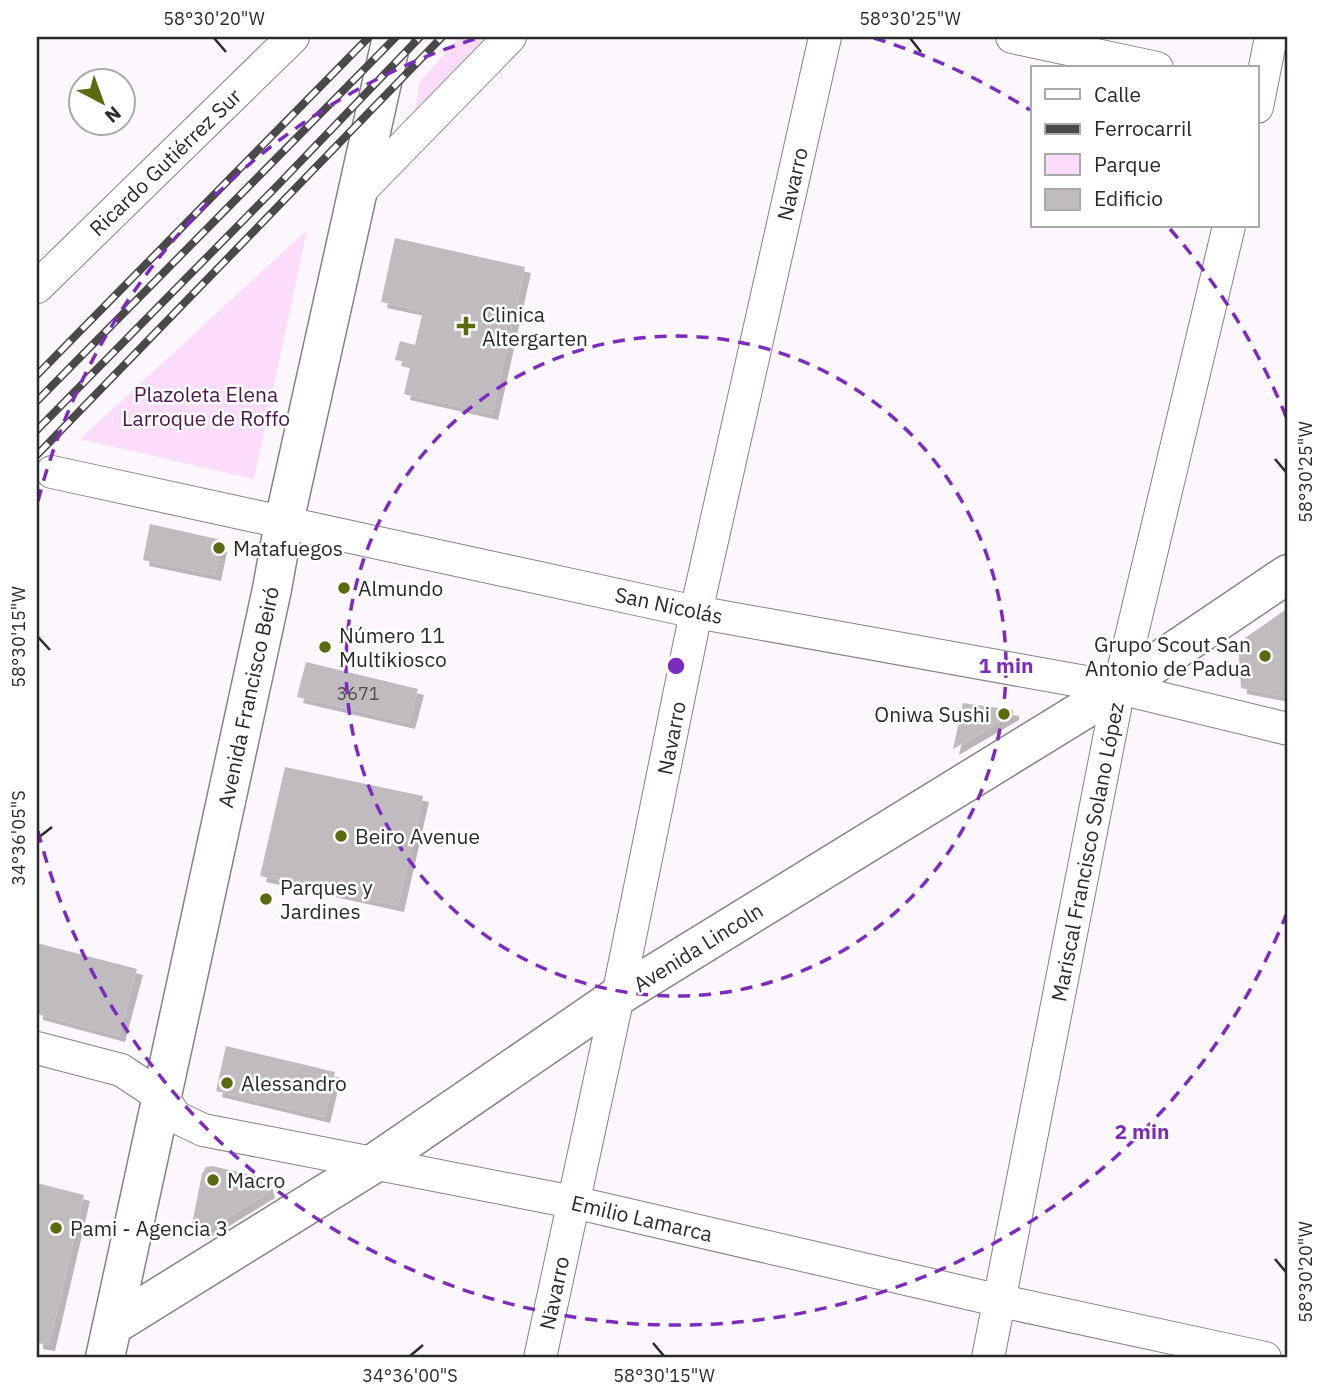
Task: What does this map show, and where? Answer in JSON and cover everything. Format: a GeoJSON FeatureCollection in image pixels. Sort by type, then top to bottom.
{"type":"FeatureCollection","features":[{"type":"Feature","properties":{"kind":"street","name":"Ricardo Gutiérrez Sur"},"geometry":{"type":"LineString","coordinates":[[37,287],[293,37]]}},
{"type":"Feature","properties":{"kind":"street","name":"Avenida Francisco Beiró"},"geometry":{"type":"LineString","coordinates":[[109,1342],[272,589],[284,522],[392,37]]}},
{"type":"Feature","properties":{"kind":"street"},"geometry":{"type":"LineString","coordinates":[[359,192],[510,37]]}},
{"type":"Feature","properties":{"kind":"street","name":"Navarro"},"geometry":{"type":"LineString","coordinates":[[540,1358],[618,996],[696,612],[825,37]]}},
{"type":"Feature","properties":{"kind":"street"},"geometry":{"type":"LineString","coordinates":[[1012,37],[1148,66]]}},
{"type":"Feature","properties":{"kind":"street"},"geometry":{"type":"LineString","coordinates":[[1266,96],[1271,37]]}},
{"type":"Feature","properties":{"kind":"street","name":"Mariscal Francisco Solano López"},"geometry":{"type":"LineString","coordinates":[[988,1358],[1119,688],[1228,228]]}},
{"type":"Feature","properties":{"kind":"street","name":"San Nicolás"},"geometry":{"type":"LineString","coordinates":[[51,471],[696,612],[1119,688],[1288,729]]}},
{"type":"Feature","properties":{"kind":"street","name":"Avenida Lincoln"},"geometry":{"type":"LineString","coordinates":[[109,1342],[618,996],[1119,688],[1288,574]]}},
{"type":"Feature","properties":{"kind":"street","name":"Emilio Lamarca"},"geometry":{"type":"LineString","coordinates":[[37,1048],[121,1070],[162,1097],[176,1117],[203,1130],[573,1202],[1001,1301],[1265,1358]]}},
{"type":"Feature","properties":{"kind":"green space"},"geometry":{"type":"Polygon","coordinates":[[[459,37],[495,37],[419,112],[415,110],[419,83],[459,37]]]}},
{"type":"Feature","properties":{"kind":"green space","name":"Plazoleta Elena Larroque de Roffo"},"geometry":{"type":"Polygon","coordinates":[[[307,230],[254,479],[80,439],[307,230]]]}},
{"type":"Feature","properties":{"kind":"building","name":"Clinica Altergarten"},"geometry":{"type":"Polygon","coordinates":[[[395,238],[525,267],[492,414],[404,394],[410,368],[405,367],[406,362],[395,360],[400,341],[415,345],[423,311],[381,302],[395,238]]]}},
{"type":"Feature","properties":{"kind":"building"},"geometry":{"type":"Polygon","coordinates":[[[150,524],[217,539],[221,546],[215,575],[143,560],[150,524]]]}},
{"type":"Feature","properties":{"kind":"building"},"geometry":{"type":"Polygon","coordinates":[[[1285,610],[1288,616],[1288,697],[1241,688],[1238,643],[1285,610]]]}},
{"type":"Feature","properties":{"kind":"building"},"geometry":{"type":"Polygon","coordinates":[[[306,662],[418,689],[409,723],[297,697],[306,662]]]}},
{"type":"Feature","properties":{"kind":"building"},"geometry":{"type":"Polygon","coordinates":[[[963,703],[1013,710],[1013,714],[953,749],[963,703]]]}},
{"type":"Feature","properties":{"kind":"building","name":"Beiro Avenue"},"geometry":{"type":"Polygon","coordinates":[[[285,767],[423,796],[398,906],[260,876],[285,767]]]}},
{"type":"Feature","properties":{"kind":"building"},"geometry":{"type":"Polygon","coordinates":[[[37,943],[137,969],[119,1036],[37,1014],[37,943]]]}},
{"type":"Feature","properties":{"kind":"building"},"geometry":{"type":"Polygon","coordinates":[[[226,1046],[335,1072],[324,1117],[216,1091],[226,1046]]]}},
{"type":"Feature","properties":{"kind":"building"},"geometry":{"type":"Polygon","coordinates":[[[206,1167],[265,1178],[269,1192],[202,1233],[192,1224],[202,1174],[206,1167]]]}},
{"type":"Feature","properties":{"kind":"building","name":"Pami - Agencia 3"},"geometry":{"type":"Polygon","coordinates":[[[37,1183],[84,1195],[49,1345],[37,1343],[37,1183]]]}},
{"type":"Feature","properties":{"kind":"railway"},"geometry":{"type":"LineString","coordinates":[[37,375],[369,37]]}},
{"type":"Feature","properties":{"kind":"railway"},"geometry":{"type":"LineString","coordinates":[[37,401],[396,37]]}},
{"type":"Feature","properties":{"kind":"railway"},"geometry":{"type":"LineString","coordinates":[[37,430],[420,37]]}},
{"type":"Feature","properties":{"kind":"railway"},"geometry":{"type":"LineString","coordinates":[[37,455],[442,37]]}},
{"type":"Feature","properties":{"kind":"place","name":"Clinica Altergarten"},"geometry":{"type":"Point","coordinates":[466,326]}},
{"type":"Feature","properties":{"kind":"place","name":"Matafuegos"},"geometry":{"type":"Point","coordinates":[219,548]}},
{"type":"Feature","properties":{"kind":"place","name":"Almundo"},"geometry":{"type":"Point","coordinates":[344,588]}},
{"type":"Feature","properties":{"kind":"place","name":"Número 11 Multikiosco"},"geometry":{"type":"Point","coordinates":[325,647]}},
{"type":"Feature","properties":{"kind":"place","name":"Grupo Scout San Antonio de Padua"},"geometry":{"type":"Point","coordinates":[1265,656]}},
{"type":"Feature","properties":{"kind":"place","name":"Oniwa Sushi"},"geometry":{"type":"Point","coordinates":[1004,714]}},
{"type":"Feature","properties":{"kind":"place","name":"Beiro Avenue"},"geometry":{"type":"Point","coordinates":[341,836]}},
{"type":"Feature","properties":{"kind":"place","name":"Parques y Jardines"},"geometry":{"type":"Point","coordinates":[266,899]}},
{"type":"Feature","properties":{"kind":"place","name":"Alessandro"},"geometry":{"type":"Point","coordinates":[227,1083]}},
{"type":"Feature","properties":{"kind":"place","name":"Macro"},"geometry":{"type":"Point","coordinates":[213,1180]}},
{"type":"Feature","properties":{"kind":"place","name":"Pami - Agencia 3"},"geometry":{"type":"Point","coordinates":[56,1228]}}]}
